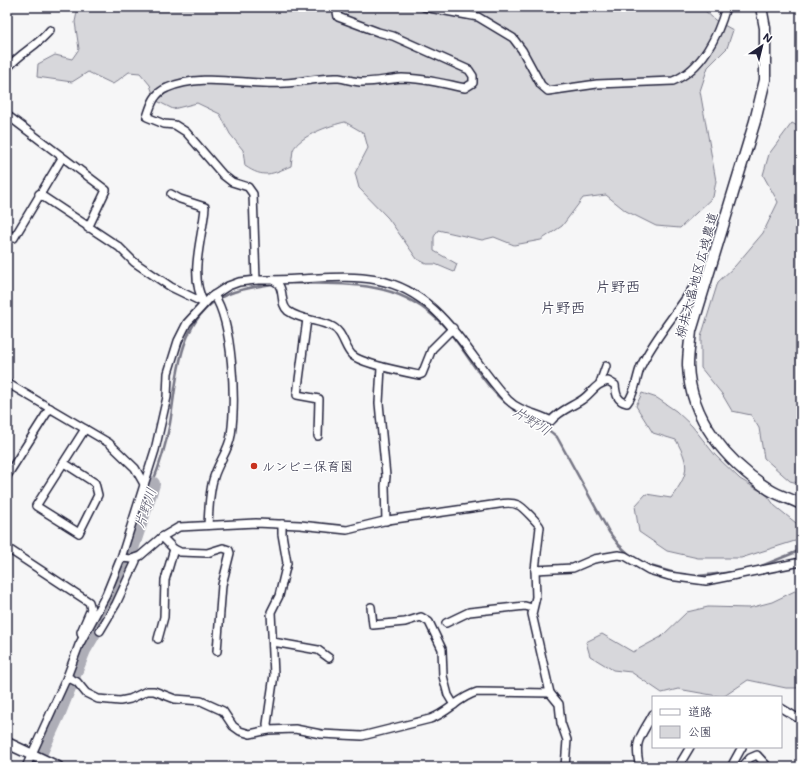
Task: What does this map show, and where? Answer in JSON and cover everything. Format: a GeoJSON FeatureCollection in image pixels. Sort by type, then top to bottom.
{"type":"FeatureCollection","features":[{"type":"Feature","properties":{"kind":"street"},"geometry":{"type":"LineString","coordinates":[[256,280],[253,194],[248,187],[232,182],[223,175],[186,132],[175,125],[164,124],[147,117],[154,98],[158,93],[166,88],[179,84],[204,80],[285,83],[312,79],[340,78],[355,82],[403,78],[431,81],[465,88],[473,83],[474,76],[469,70],[393,36],[358,26],[338,17],[336,7]]}},
{"type":"Feature","properties":{"kind":"street"},"geometry":{"type":"LineString","coordinates":[[424,7],[478,17],[514,38],[541,85],[548,91],[597,84],[673,81],[684,77],[692,71],[715,37],[726,7]]}},
{"type":"Feature","properties":{"kind":"street","name":"柳井大畠地区広域農道"},"geometry":{"type":"LineString","coordinates":[[761,7],[764,28],[765,80],[755,121],[691,331],[688,365],[691,388],[698,411],[714,440],[739,467],[771,491],[801,504]]}},
{"type":"Feature","properties":{"kind":"street"},"geometry":{"type":"LineString","coordinates":[[7,69],[25,51],[38,44],[50,30]]}},
{"type":"Feature","properties":{"kind":"street"},"geometry":{"type":"LineString","coordinates":[[7,115],[106,190],[88,228]]}},
{"type":"Feature","properties":{"kind":"street"},"geometry":{"type":"LineString","coordinates":[[7,233],[14,238],[62,158]]}},
{"type":"Feature","properties":{"kind":"street"},"geometry":{"type":"LineString","coordinates":[[40,194],[119,248],[134,262],[171,287],[204,303]]}},
{"type":"Feature","properties":{"kind":"street"},"geometry":{"type":"LineString","coordinates":[[171,194],[180,199],[205,207],[197,281],[200,295],[204,303]]}},
{"type":"Feature","properties":{"kind":"street"},"geometry":{"type":"LineString","coordinates":[[26,767],[71,679],[83,638],[123,559],[155,450],[167,397],[168,373],[173,355],[187,323],[204,303],[216,298],[239,282],[338,276],[379,280],[414,294],[437,311],[450,330],[509,400],[523,410],[551,421],[556,415],[580,401],[600,383],[608,381],[615,385],[616,395],[622,402],[627,403],[632,397],[641,366],[670,319],[694,286],[705,285]]}},
{"type":"Feature","properties":{"kind":"street"},"geometry":{"type":"LineString","coordinates":[[273,280],[278,282],[282,289],[284,305],[287,311],[307,319],[332,326],[337,330],[353,355],[360,360],[381,367],[419,375],[422,374],[432,349],[450,330]]}},
{"type":"Feature","properties":{"kind":"street"},"geometry":{"type":"LineString","coordinates":[[208,525],[213,478],[231,436],[233,369],[216,298]]}},
{"type":"Feature","properties":{"kind":"street"},"geometry":{"type":"LineString","coordinates":[[307,319],[297,395],[319,399],[318,436]]}},
{"type":"Feature","properties":{"kind":"street"},"geometry":{"type":"LineString","coordinates":[[600,383],[606,366]]}},
{"type":"Feature","properties":{"kind":"street"},"geometry":{"type":"LineString","coordinates":[[381,367],[379,403],[386,476],[386,521]]}},
{"type":"Feature","properties":{"kind":"street"},"geometry":{"type":"LineString","coordinates":[[7,383],[109,443],[123,455],[134,468],[144,484]]}},
{"type":"Feature","properties":{"kind":"street"},"geometry":{"type":"LineString","coordinates":[[7,476],[50,408]]}},
{"type":"Feature","properties":{"kind":"street"},"geometry":{"type":"LineString","coordinates":[[64,463],[95,483],[98,495],[79,533],[36,506],[85,429]]}},
{"type":"Feature","properties":{"kind":"street"},"geometry":{"type":"LineString","coordinates":[[123,559],[134,558],[162,536],[179,527],[234,523],[282,524],[347,530],[386,521],[499,504],[513,503],[520,505],[539,523],[540,527],[535,570],[536,597],[532,608],[532,614],[550,693],[559,704],[560,723],[567,740],[565,767]]}},
{"type":"Feature","properties":{"kind":"street"},"geometry":{"type":"LineString","coordinates":[[268,730],[267,724],[274,675],[271,612],[279,596],[287,563],[282,534],[282,524]]}},
{"type":"Feature","properties":{"kind":"street"},"geometry":{"type":"LineString","coordinates":[[162,536],[174,549],[180,552],[200,553],[223,548],[229,550],[230,553],[222,586],[217,651]]}},
{"type":"Feature","properties":{"kind":"street"},"geometry":{"type":"LineString","coordinates":[[7,548],[89,602],[91,609],[81,632],[83,638]]}},
{"type":"Feature","properties":{"kind":"street"},"geometry":{"type":"LineString","coordinates":[[158,639],[164,617],[165,580],[174,549]]}},
{"type":"Feature","properties":{"kind":"street"},"geometry":{"type":"LineString","coordinates":[[535,570],[573,568],[594,559],[625,556],[650,570],[669,576],[706,581],[801,562]]}},
{"type":"Feature","properties":{"kind":"street"},"geometry":{"type":"LineString","coordinates":[[100,631],[116,604],[136,561],[134,558]]}},
{"type":"Feature","properties":{"kind":"street"},"geometry":{"type":"LineString","coordinates":[[446,623],[469,612],[525,606],[532,608]]}},
{"type":"Feature","properties":{"kind":"street"},"geometry":{"type":"LineString","coordinates":[[370,607],[373,625],[405,622],[421,617],[429,622],[442,649],[443,676],[448,695],[454,705]]}},
{"type":"Feature","properties":{"kind":"street"},"geometry":{"type":"LineString","coordinates":[[273,642],[318,650],[329,658]]}},
{"type":"Feature","properties":{"kind":"street"},"geometry":{"type":"LineString","coordinates":[[71,679],[86,694],[98,699],[120,701],[130,699],[147,691],[154,691],[175,699],[201,701],[223,711],[233,726],[240,731],[250,734],[268,730],[294,729],[321,734],[362,736],[440,716],[466,695],[477,692],[550,693]]}},
{"type":"Feature","properties":{"kind":"street"},"geometry":{"type":"LineString","coordinates":[[782,709],[801,720]]}},
{"type":"Feature","properties":{"kind":"street"},"geometry":{"type":"LineString","coordinates":[[640,767],[636,751],[637,744],[652,716]]}},
{"type":"Feature","properties":{"kind":"street"},"geometry":{"type":"LineString","coordinates":[[7,743],[58,767]]}},
{"type":"Feature","properties":{"kind":"street"},"geometry":{"type":"LineString","coordinates":[[678,767],[689,748]]}},
{"type":"Feature","properties":{"kind":"street"},"geometry":{"type":"LineString","coordinates":[[731,767],[741,748]]}},
{"type":"Feature","properties":{"kind":"street"},"geometry":{"type":"LineString","coordinates":[[742,767],[750,758],[757,755],[768,767]]}},
{"type":"Feature","properties":{"kind":"green space"},"geometry":{"type":"Polygon","coordinates":[[[78,7],[701,7],[715,20],[733,30],[727,48],[708,67],[700,91],[716,181],[713,197],[680,228],[656,226],[626,211],[606,195],[583,198],[562,226],[541,240],[514,245],[494,237],[482,240],[438,230],[434,237],[434,251],[457,264],[454,272],[435,264],[427,264],[417,259],[388,218],[359,188],[355,173],[368,148],[364,133],[345,122],[324,128],[302,140],[293,150],[291,166],[273,173],[263,174],[245,166],[243,150],[230,134],[220,114],[197,103],[173,109],[155,100],[150,85],[140,73],[129,72],[113,84],[88,72],[72,82],[37,77],[38,64],[55,55],[72,59],[79,49],[75,22],[78,7]]]}},
{"type":"Feature","properties":{"kind":"green space"},"geometry":{"type":"Polygon","coordinates":[[[792,123],[801,128],[801,484],[790,481],[764,458],[759,428],[751,415],[732,411],[722,394],[701,368],[701,337],[718,282],[735,266],[763,233],[778,202],[763,175],[769,154],[792,123]]]}},
{"type":"Feature","properties":{"kind":"green space"},"geometry":{"type":"Polygon","coordinates":[[[642,393],[657,398],[676,411],[692,426],[715,455],[740,479],[767,495],[775,506],[801,527],[801,537],[798,540],[741,558],[698,558],[667,551],[639,532],[635,506],[646,494],[671,498],[681,483],[686,470],[684,457],[676,440],[653,433],[636,406],[642,393]]]}},
{"type":"Feature","properties":{"kind":"green space"},"geometry":{"type":"Polygon","coordinates":[[[801,588],[801,686],[799,688],[786,688],[748,680],[724,696],[678,689],[662,693],[631,672],[613,670],[590,656],[586,642],[602,634],[633,652],[661,637],[687,612],[708,607],[749,608],[772,602],[801,588]]]}},
{"type":"Feature","properties":{"kind":"waterway","name":"片野川"},"geometry":{"type":"LineString","coordinates":[[293,283],[373,287],[408,299],[425,309],[450,333],[483,379],[498,396],[512,408],[543,426],[557,437],[609,532],[619,545],[631,556]]}},
{"type":"Feature","properties":{"kind":"waterway","name":"片野川"},"geometry":{"type":"LineString","coordinates":[[152,484],[165,447],[181,357],[193,326],[202,312],[221,297],[242,290],[273,284]]}},
{"type":"Feature","properties":{"kind":"waterway","name":"片野川"},"geometry":{"type":"LineString","coordinates":[[33,767],[57,715],[83,650],[109,606],[125,567],[152,484]]}},
{"type":"Feature","properties":{"kind":"waterway","name":"片野川"},"geometry":{"type":"LineString","coordinates":[[759,567],[801,550]]}},
{"type":"Feature","properties":{"kind":"waterway","name":"片野川"},"geometry":{"type":"LineString","coordinates":[[647,565],[675,573]]}},
{"type":"Feature","properties":{"kind":"waterway","name":"片野川"},"geometry":{"type":"LineString","coordinates":[[698,576],[734,572]]}},
{"type":"Feature","properties":{"kind":"place","name":"ルンビニ保育園"},"geometry":{"type":"Point","coordinates":[254,466]}},
{"type":"Feature","properties":{"kind":"district","name":"片野西"},"geometry":{"type":"Point","coordinates":[618,287]}},
{"type":"Feature","properties":{"kind":"district","name":"片野西"},"geometry":{"type":"Point","coordinates":[563,308]}}]}
